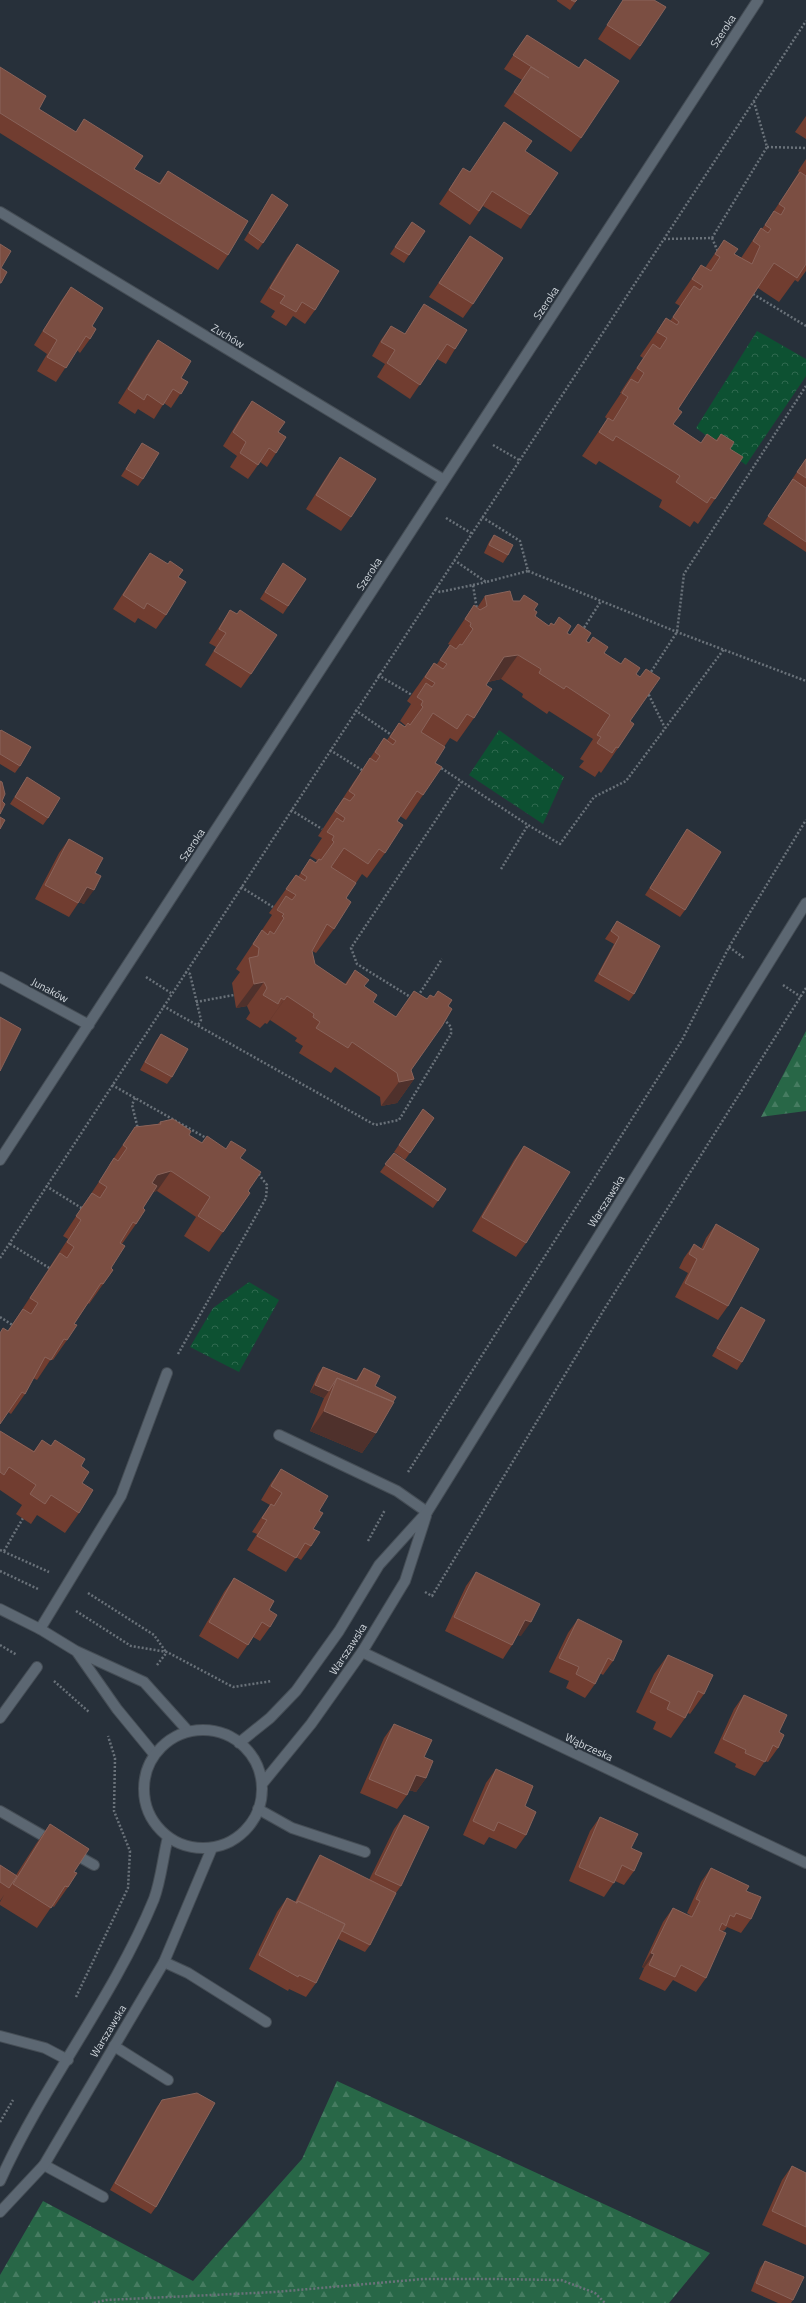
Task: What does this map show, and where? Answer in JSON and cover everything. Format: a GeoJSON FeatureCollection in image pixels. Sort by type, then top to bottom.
{"type":"FeatureCollection","features":[{"type":"Feature","properties":{"kind":"street","name":"Szeroka"},"geometry":{"type":"LineString","coordinates":[[0,1160],[758,0]]}},
{"type":"Feature","properties":{"kind":"street","name":"Zuchów"},"geometry":{"type":"LineString","coordinates":[[0,212],[444,480]]}},
{"type":"Feature","properties":{"kind":"street","name":"Warszawska"},"geometry":{"type":"LineString","coordinates":[[239,1743],[270,1718],[296,1691],[340,1631],[379,1565],[427,1512],[806,903]]}},
{"type":"Feature","properties":{"kind":"street","name":"Junaków"},"geometry":{"type":"LineString","coordinates":[[0,977],[89,1025]]}},
{"type":"Feature","properties":{"kind":"street"},"geometry":{"type":"LineString","coordinates":[[40,1629],[122,1496],[167,1373]]}},
{"type":"Feature","properties":{"kind":"street"},"geometry":{"type":"LineString","coordinates":[[279,1435],[397,1491],[427,1512]]}},
{"type":"Feature","properties":{"kind":"street","name":"Warszawska"},"geometry":{"type":"LineString","coordinates":[[262,1784],[311,1724],[362,1652],[405,1581],[427,1512]]}},
{"type":"Feature","properties":{"kind":"street"},"geometry":{"type":"LineString","coordinates":[[0,1609],[40,1629],[76,1651],[144,1682],[188,1731]]}},
{"type":"Feature","properties":{"kind":"street"},"geometry":{"type":"LineString","coordinates":[[76,1651],[117,1709],[154,1754]]}},
{"type":"Feature","properties":{"kind":"street","name":"Wąbrzeska"},"geometry":{"type":"LineString","coordinates":[[362,1652],[805,1861]]}},
{"type":"Feature","properties":{"kind":"street"},"geometry":{"type":"LineString","coordinates":[[0,1718],[37,1667]]}},
{"type":"Feature","properties":{"kind":"street"},"geometry":{"type":"LineString","coordinates":[[206,1729],[218,1732],[239,1743],[251,1754],[258,1768],[262,1784],[258,1809],[248,1827],[232,1841],[212,1848],[189,1847],[168,1837],[152,1820],[144,1799],[144,1776],[154,1754],[169,1740],[188,1731],[206,1729]]}},
{"type":"Feature","properties":{"kind":"street"},"geometry":{"type":"LineString","coordinates":[[258,1809],[292,1828],[365,1852]]}},
{"type":"Feature","properties":{"kind":"street"},"geometry":{"type":"LineString","coordinates":[[0,1811],[94,1865]]}},
{"type":"Feature","properties":{"kind":"street","name":"Warszawska"},"geometry":{"type":"LineString","coordinates":[[0,2181],[14,2150],[110,1988],[154,1898],[168,1837]]}},
{"type":"Feature","properties":{"kind":"street","name":"Warszawska"},"geometry":{"type":"LineString","coordinates":[[0,2212],[44,2165],[164,1962],[212,1848]]}},
{"type":"Feature","properties":{"kind":"street"},"geometry":{"type":"LineString","coordinates":[[164,1962],[188,1973],[266,2022]]}},
{"type":"Feature","properties":{"kind":"street"},"geometry":{"type":"LineString","coordinates":[[0,2036],[45,2048],[68,2060]]}},
{"type":"Feature","properties":{"kind":"street"},"geometry":{"type":"LineString","coordinates":[[114,2046],[168,2080]]}},
{"type":"Feature","properties":{"kind":"street"},"geometry":{"type":"LineString","coordinates":[[44,2165],[103,2197]]}},
{"type":"Feature","properties":{"kind":"path"},"geometry":{"type":"LineString","coordinates":[[0,1258],[355,710],[806,21]]}},
{"type":"Feature","properties":{"kind":"path"},"geometry":{"type":"LineString","coordinates":[[712,238],[767,147],[754,102]]}},
{"type":"Feature","properties":{"kind":"path"},"geometry":{"type":"LineString","coordinates":[[767,147],[806,148]]}},
{"type":"Feature","properties":{"kind":"path"},"geometry":{"type":"LineString","coordinates":[[664,239],[712,238]]}},
{"type":"Feature","properties":{"kind":"path"},"geometry":{"type":"LineString","coordinates":[[712,238],[721,259]]}},
{"type":"Feature","properties":{"kind":"path"},"geometry":{"type":"LineString","coordinates":[[753,294],[806,326]]}},
{"type":"Feature","properties":{"kind":"path"},"geometry":{"type":"LineString","coordinates":[[648,677],[677,632],[684,574],[806,386]]}},
{"type":"Feature","properties":{"kind":"path"},"geometry":{"type":"LineString","coordinates":[[475,434],[519,460]]}},
{"type":"Feature","properties":{"kind":"path"},"geometry":{"type":"LineString","coordinates":[[427,507],[471,533]]}},
{"type":"Feature","properties":{"kind":"path"},"geometry":{"type":"LineString","coordinates":[[482,517],[520,541],[528,571]]}},
{"type":"Feature","properties":{"kind":"path"},"geometry":{"type":"LineString","coordinates":[[454,560],[486,582]]}},
{"type":"Feature","properties":{"kind":"path"},"geometry":{"type":"LineString","coordinates":[[435,589],[440,592],[528,571],[677,632],[806,681]]}},
{"type":"Feature","properties":{"kind":"path"},"geometry":{"type":"LineString","coordinates":[[473,585],[478,612]]}},
{"type":"Feature","properties":{"kind":"path"},"geometry":{"type":"LineString","coordinates":[[580,633],[602,601]]}},
{"type":"Feature","properties":{"kind":"path"},"geometry":{"type":"LineString","coordinates":[[436,765],[560,844],[594,797],[626,780],[724,649]]}},
{"type":"Feature","properties":{"kind":"path"},"geometry":{"type":"LineString","coordinates":[[378,675],[412,695]]}},
{"type":"Feature","properties":{"kind":"path"},"geometry":{"type":"LineString","coordinates":[[647,690],[665,728]]}},
{"type":"Feature","properties":{"kind":"path"},"geometry":{"type":"LineString","coordinates":[[355,710],[399,740]]}},
{"type":"Feature","properties":{"kind":"path"},"geometry":{"type":"LineString","coordinates":[[330,750],[362,770]]}},
{"type":"Feature","properties":{"kind":"path"},"geometry":{"type":"LineString","coordinates":[[442,960],[415,1000],[357,964],[351,948],[461,782]]}},
{"type":"Feature","properties":{"kind":"path"},"geometry":{"type":"LineString","coordinates":[[290,810],[322,829]]}},
{"type":"Feature","properties":{"kind":"path"},"geometry":{"type":"LineString","coordinates":[[364,1546],[397,1491],[682,1040],[729,948],[806,820]]}},
{"type":"Feature","properties":{"kind":"path"},"geometry":{"type":"LineString","coordinates":[[501,868],[528,825]]}},
{"type":"Feature","properties":{"kind":"path"},"geometry":{"type":"LineString","coordinates":[[241,887],[273,907]]}},
{"type":"Feature","properties":{"kind":"path"},"geometry":{"type":"LineString","coordinates":[[128,966],[171,993]]}},
{"type":"Feature","properties":{"kind":"path"},"geometry":{"type":"LineString","coordinates":[[361,976],[365,970]]}},
{"type":"Feature","properties":{"kind":"path"},"geometry":{"type":"LineString","coordinates":[[185,972],[190,974],[201,1020],[198,1025]]}},
{"type":"Feature","properties":{"kind":"path"},"geometry":{"type":"LineString","coordinates":[[432,1596],[609,1301],[806,988]]}},
{"type":"Feature","properties":{"kind":"path"},"geometry":{"type":"LineString","coordinates":[[196,1002],[234,995]]}},
{"type":"Feature","properties":{"kind":"path"},"geometry":{"type":"LineString","coordinates":[[163,1006],[375,1124],[400,1120],[451,1034],[451,1028],[447,1021],[441,1017]]}},
{"type":"Feature","properties":{"kind":"path"},"geometry":{"type":"LineString","coordinates":[[112,1085],[211,1141]]}},
{"type":"Feature","properties":{"kind":"path"},"geometry":{"type":"LineString","coordinates":[[135,1098],[132,1105],[138,1132]]}},
{"type":"Feature","properties":{"kind":"path"},"geometry":{"type":"LineString","coordinates":[[167,1373],[266,1198],[267,1185],[262,1176],[253,1168]]}},
{"type":"Feature","properties":{"kind":"path"},"geometry":{"type":"LineString","coordinates":[[46,1186],[89,1212]]}},
{"type":"Feature","properties":{"kind":"path"},"geometry":{"type":"LineString","coordinates":[[9,1243],[57,1273]]}},
{"type":"Feature","properties":{"kind":"path"},"geometry":{"type":"LineString","coordinates":[[0,1317],[19,1329]]}},
{"type":"Feature","properties":{"kind":"path"},"geometry":{"type":"LineString","coordinates":[[4,1551],[23,1518]]}},
{"type":"Feature","properties":{"kind":"path"},"geometry":{"type":"LineString","coordinates":[[0,1571],[58,1600],[131,1646],[167,1652],[233,1687],[274,1681]]}},
{"type":"Feature","properties":{"kind":"path"},"geometry":{"type":"LineString","coordinates":[[154,1635],[167,1652]]}},
{"type":"Feature","properties":{"kind":"path"},"geometry":{"type":"LineString","coordinates":[[94,2303],[106,2300],[275,2292],[422,2279],[561,2280],[595,2293],[605,2303]]}},
{"type":"Feature","properties":{"kind":"green space"},"geometry":{"type":"Polygon","coordinates":[[[757,331],[806,359],[806,376],[746,465],[696,428],[757,331]]]}},
{"type":"Feature","properties":{"kind":"green space"},"geometry":{"type":"Polygon","coordinates":[[[499,730],[564,777],[543,824],[469,775],[499,730]]]}},
{"type":"Feature","properties":{"kind":"green space"},"geometry":{"type":"Polygon","coordinates":[[[806,1031],[806,1111],[761,1117],[806,1031]]]}},
{"type":"Feature","properties":{"kind":"green space"},"geometry":{"type":"Polygon","coordinates":[[[249,1282],[279,1300],[239,1372],[190,1347],[213,1308],[249,1282]]]}},
{"type":"Feature","properties":{"kind":"green space"},"geometry":{"type":"Polygon","coordinates":[[[337,2081],[710,2253],[669,2303],[0,2303],[0,2275],[43,2201],[193,2281],[302,2159],[337,2081]]]}},
{"type":"Feature","properties":{"kind":"building"},"geometry":{"type":"Polygon","coordinates":[[[623,0],[654,0],[666,7],[640,46],[607,25],[623,0]]]}},
{"type":"Feature","properties":{"kind":"building"},"geometry":{"type":"Polygon","coordinates":[[[527,35],[579,68],[585,59],[619,81],[581,138],[514,92],[531,67],[549,78],[513,55],[527,35]]]}},
{"type":"Feature","properties":{"kind":"building"},"geometry":{"type":"Polygon","coordinates":[[[0,67],[46,96],[39,109],[76,132],[84,119],[143,156],[134,169],[160,184],[168,171],[248,221],[228,255],[0,113],[0,67]]]}},
{"type":"Feature","properties":{"kind":"building"},"geometry":{"type":"Polygon","coordinates":[[[504,122],[532,141],[525,151],[558,173],[530,215],[492,191],[479,211],[449,190],[463,168],[470,172],[504,122]]]}},
{"type":"Feature","properties":{"kind":"building"},"geometry":{"type":"Polygon","coordinates":[[[800,172],[806,176],[806,264],[797,278],[774,263],[678,409],[682,412],[673,424],[701,443],[707,434],[717,441],[721,434],[734,442],[730,449],[743,457],[715,499],[711,497],[707,503],[676,482],[680,476],[616,436],[613,441],[599,432],[608,418],[613,421],[628,397],[622,393],[631,379],[638,383],[644,373],[637,368],[653,344],[660,349],[667,338],[657,332],[666,318],[677,325],[679,322],[673,317],[694,286],[700,290],[703,286],[692,279],[701,265],[711,271],[720,257],[715,254],[724,240],[738,249],[734,254],[752,264],[760,246],[753,241],[761,228],[768,233],[771,229],[765,225],[774,211],[781,215],[785,208],[779,204],[800,172]]]}},
{"type":"Feature","properties":{"kind":"building"},"geometry":{"type":"Polygon","coordinates":[[[272,194],[288,205],[263,243],[249,233],[272,194]]]}},
{"type":"Feature","properties":{"kind":"building"},"geometry":{"type":"Polygon","coordinates":[[[412,222],[425,231],[409,255],[395,247],[412,222]]]}},
{"type":"Feature","properties":{"kind":"building"},"geometry":{"type":"Polygon","coordinates":[[[470,236],[503,258],[473,304],[439,283],[470,236]]]}},
{"type":"Feature","properties":{"kind":"building"},"geometry":{"type":"Polygon","coordinates":[[[0,244],[11,251],[1,268],[7,272],[1,283],[0,283],[0,244]]]}},
{"type":"Feature","properties":{"kind":"building"},"geometry":{"type":"Polygon","coordinates":[[[297,244],[339,271],[315,310],[302,302],[296,312],[280,303],[285,296],[270,288],[297,244]]]}},
{"type":"Feature","properties":{"kind":"building"},"geometry":{"type":"Polygon","coordinates":[[[71,287],[103,308],[92,326],[96,329],[90,339],[86,336],[66,368],[47,357],[57,340],[43,331],[71,287]]]}},
{"type":"Feature","properties":{"kind":"building"},"geometry":{"type":"Polygon","coordinates":[[[424,304],[467,330],[455,349],[447,344],[420,385],[387,363],[395,350],[381,342],[391,326],[405,334],[424,304]]]}},
{"type":"Feature","properties":{"kind":"building"},"geometry":{"type":"Polygon","coordinates":[[[158,340],[191,361],[181,378],[188,382],[181,394],[173,389],[163,405],[147,394],[144,400],[128,389],[158,340]]]}},
{"type":"Feature","properties":{"kind":"building"},"geometry":{"type":"Polygon","coordinates":[[[252,401],[285,422],[278,432],[286,437],[276,453],[269,448],[258,465],[240,453],[246,442],[233,432],[252,401]]]}},
{"type":"Feature","properties":{"kind":"building"},"geometry":{"type":"Polygon","coordinates":[[[142,443],[159,453],[143,479],[126,469],[142,443]]]}},
{"type":"Feature","properties":{"kind":"building"},"geometry":{"type":"Polygon","coordinates":[[[340,457],[376,479],[351,517],[316,495],[340,457]]]}},
{"type":"Feature","properties":{"kind":"building"},"geometry":{"type":"Polygon","coordinates":[[[806,459],[806,478],[797,472],[806,459]]]}},
{"type":"Feature","properties":{"kind":"building"},"geometry":{"type":"Polygon","coordinates":[[[793,479],[806,488],[806,542],[768,516],[793,479]]]}},
{"type":"Feature","properties":{"kind":"building"},"geometry":{"type":"Polygon","coordinates":[[[494,535],[513,545],[508,555],[489,545],[494,535]]]}},
{"type":"Feature","properties":{"kind":"building"},"geometry":{"type":"Polygon","coordinates":[[[150,553],[168,564],[170,561],[183,570],[178,577],[186,582],[166,615],[147,603],[144,609],[123,595],[150,553]]]}},
{"type":"Feature","properties":{"kind":"building"},"geometry":{"type":"Polygon","coordinates":[[[283,563],[306,579],[288,606],[265,592],[283,563]]]}},
{"type":"Feature","properties":{"kind":"building"},"geometry":{"type":"Polygon","coordinates":[[[510,591],[513,601],[520,601],[524,595],[538,604],[534,610],[537,612],[535,616],[549,626],[551,623],[554,625],[559,617],[571,626],[567,633],[570,635],[578,624],[591,633],[586,641],[589,643],[593,637],[608,647],[604,653],[621,664],[625,658],[640,668],[636,674],[640,677],[646,669],[660,678],[630,721],[634,724],[618,748],[616,747],[612,753],[597,743],[601,737],[597,735],[610,715],[566,686],[564,689],[539,673],[541,669],[518,655],[504,657],[486,685],[492,689],[474,718],[467,714],[457,729],[433,713],[421,732],[445,747],[435,763],[442,767],[423,795],[417,791],[397,821],[403,825],[385,853],[379,849],[368,864],[344,848],[331,867],[356,883],[346,898],[351,902],[334,929],[327,924],[312,951],[315,964],[346,985],[355,970],[369,980],[364,986],[377,995],[373,1002],[396,1017],[414,991],[427,999],[430,995],[434,997],[438,991],[452,1000],[448,1006],[452,1009],[411,1070],[414,1079],[399,1082],[397,1073],[352,1042],[348,1048],[316,1028],[320,1022],[313,1017],[314,1014],[287,996],[284,1000],[281,998],[278,1004],[263,995],[267,988],[264,982],[254,984],[249,958],[258,956],[259,948],[253,944],[262,930],[268,935],[270,931],[274,934],[284,918],[282,916],[284,914],[277,910],[286,896],[292,900],[296,895],[286,889],[296,875],[305,881],[307,877],[301,873],[310,859],[316,863],[319,859],[321,860],[334,842],[332,840],[334,836],[327,832],[337,818],[343,822],[345,818],[335,811],[344,798],[350,801],[355,795],[349,791],[370,758],[376,762],[380,756],[375,752],[384,738],[393,745],[396,741],[390,737],[399,723],[405,727],[408,723],[410,725],[423,707],[421,705],[423,701],[417,697],[426,683],[432,687],[435,683],[425,677],[434,663],[443,669],[447,664],[440,660],[450,645],[456,649],[460,644],[462,645],[473,629],[470,626],[471,623],[465,619],[474,605],[480,610],[487,606],[485,596],[510,591]]]}},
{"type":"Feature","properties":{"kind":"building"},"geometry":{"type":"Polygon","coordinates":[[[230,610],[237,614],[240,610],[277,635],[251,674],[214,651],[226,633],[219,629],[230,610]]]}},
{"type":"Feature","properties":{"kind":"building"},"geometry":{"type":"Polygon","coordinates":[[[1,730],[31,747],[20,766],[0,754],[1,730]]]}},
{"type":"Feature","properties":{"kind":"building"},"geometry":{"type":"Polygon","coordinates":[[[27,777],[60,798],[48,818],[15,797],[27,777]]]}},
{"type":"Feature","properties":{"kind":"building"},"geometry":{"type":"Polygon","coordinates":[[[0,781],[2,782],[5,794],[2,801],[5,804],[0,814],[0,781]]]}},
{"type":"Feature","properties":{"kind":"building"},"geometry":{"type":"Polygon","coordinates":[[[0,817],[5,820],[0,829],[0,817]]]}},
{"type":"Feature","properties":{"kind":"building"},"geometry":{"type":"Polygon","coordinates":[[[687,829],[721,852],[685,910],[650,888],[687,829]]]}},
{"type":"Feature","properties":{"kind":"building"},"geometry":{"type":"Polygon","coordinates":[[[69,839],[103,858],[95,873],[101,876],[94,890],[87,887],[78,903],[45,885],[69,839]]]}},
{"type":"Feature","properties":{"kind":"building"},"geometry":{"type":"Polygon","coordinates":[[[617,921],[660,946],[634,994],[599,974],[619,937],[611,931],[617,921]]]}},
{"type":"Feature","properties":{"kind":"building"},"geometry":{"type":"Polygon","coordinates":[[[0,1017],[21,1029],[0,1071],[0,1017]]]}},
{"type":"Feature","properties":{"kind":"building"},"geometry":{"type":"Polygon","coordinates":[[[161,1034],[188,1049],[172,1077],[145,1062],[161,1034]]]}},
{"type":"Feature","properties":{"kind":"building"},"geometry":{"type":"Polygon","coordinates":[[[423,1109],[434,1118],[410,1153],[399,1145],[423,1109]]]}},
{"type":"Feature","properties":{"kind":"building"},"geometry":{"type":"Polygon","coordinates":[[[173,1119],[191,1131],[189,1135],[202,1143],[207,1136],[226,1149],[231,1141],[246,1150],[240,1158],[261,1172],[248,1191],[250,1193],[223,1232],[198,1216],[210,1197],[171,1171],[157,1175],[152,1183],[157,1186],[143,1208],[145,1210],[136,1224],[133,1222],[120,1243],[125,1246],[111,1268],[113,1270],[103,1284],[101,1283],[74,1324],[77,1325],[67,1340],[64,1339],[51,1360],[45,1357],[25,1394],[22,1392],[0,1424],[0,1333],[3,1328],[8,1331],[23,1309],[31,1314],[38,1303],[30,1298],[60,1253],[67,1258],[74,1247],[67,1242],[81,1220],[76,1216],[92,1193],[100,1198],[107,1187],[99,1182],[114,1158],[118,1161],[127,1148],[123,1145],[135,1127],[161,1124],[160,1122],[173,1119]]]}},
{"type":"Feature","properties":{"kind":"building"},"geometry":{"type":"Polygon","coordinates":[[[524,1146],[570,1172],[526,1243],[482,1217],[524,1146]]]}},
{"type":"Feature","properties":{"kind":"building"},"geometry":{"type":"Polygon","coordinates":[[[394,1153],[446,1189],[438,1201],[385,1164],[394,1153]]]}},
{"type":"Feature","properties":{"kind":"building"},"geometry":{"type":"Polygon","coordinates":[[[716,1224],[759,1249],[728,1306],[685,1283],[697,1259],[689,1254],[694,1244],[703,1250],[716,1224]]]}},
{"type":"Feature","properties":{"kind":"building"},"geometry":{"type":"Polygon","coordinates":[[[741,1307],[765,1320],[742,1362],[717,1348],[741,1307]]]}},
{"type":"Feature","properties":{"kind":"building"},"geometry":{"type":"Polygon","coordinates":[[[323,1367],[357,1381],[364,1368],[380,1376],[375,1386],[396,1397],[393,1402],[337,1378],[329,1391],[315,1385],[323,1367]]]}},
{"type":"Feature","properties":{"kind":"building"},"geometry":{"type":"Polygon","coordinates":[[[337,1378],[394,1402],[376,1433],[324,1411],[337,1378]]]}},
{"type":"Feature","properties":{"kind":"building"},"geometry":{"type":"Polygon","coordinates":[[[0,1431],[34,1452],[42,1440],[51,1446],[55,1440],[85,1459],[81,1466],[89,1472],[82,1483],[93,1490],[79,1513],[51,1495],[45,1504],[30,1494],[36,1485],[9,1467],[4,1475],[0,1472],[0,1431]]]}},
{"type":"Feature","properties":{"kind":"building"},"geometry":{"type":"Polygon","coordinates":[[[281,1469],[328,1496],[319,1511],[323,1513],[313,1529],[320,1532],[311,1546],[305,1543],[296,1558],[257,1536],[267,1520],[262,1518],[271,1504],[274,1506],[282,1493],[271,1486],[281,1469]]]}},
{"type":"Feature","properties":{"kind":"building"},"geometry":{"type":"Polygon","coordinates":[[[476,1572],[540,1604],[531,1622],[525,1620],[512,1645],[454,1617],[476,1572]]]}},
{"type":"Feature","properties":{"kind":"building"},"geometry":{"type":"Polygon","coordinates":[[[234,1578],[274,1601],[269,1610],[277,1615],[270,1627],[262,1622],[248,1645],[209,1622],[234,1578]]]}},
{"type":"Feature","properties":{"kind":"building"},"geometry":{"type":"Polygon","coordinates":[[[578,1619],[622,1641],[613,1661],[608,1658],[595,1684],[576,1674],[579,1667],[559,1658],[578,1619]]]}},
{"type":"Feature","properties":{"kind":"building"},"geometry":{"type":"Polygon","coordinates":[[[668,1655],[713,1675],[704,1694],[698,1691],[685,1718],[667,1709],[670,1702],[650,1692],[668,1655]]]}},
{"type":"Feature","properties":{"kind":"building"},"geometry":{"type":"Polygon","coordinates":[[[744,1695],[787,1715],[779,1732],[784,1735],[778,1748],[773,1745],[765,1762],[745,1753],[746,1750],[723,1739],[744,1695]]]}},
{"type":"Feature","properties":{"kind":"building"},"geometry":{"type":"Polygon","coordinates":[[[394,1724],[432,1740],[424,1757],[433,1761],[426,1778],[416,1775],[407,1795],[369,1779],[394,1724]]]}},
{"type":"Feature","properties":{"kind":"building"},"geometry":{"type":"Polygon","coordinates":[[[496,1769],[533,1786],[525,1806],[536,1812],[526,1835],[498,1822],[494,1831],[473,1821],[496,1769]]]}},
{"type":"Feature","properties":{"kind":"building"},"geometry":{"type":"Polygon","coordinates":[[[404,1815],[429,1827],[401,1886],[375,1874],[404,1815]]]}},
{"type":"Feature","properties":{"kind":"building"},"geometry":{"type":"Polygon","coordinates":[[[600,1817],[638,1834],[631,1848],[642,1853],[634,1871],[622,1865],[614,1883],[579,1867],[600,1817]]]}},
{"type":"Feature","properties":{"kind":"building"},"geometry":{"type":"Polygon","coordinates":[[[50,1824],[89,1849],[74,1872],[77,1873],[68,1887],[65,1886],[51,1908],[13,1884],[50,1824]]]}},
{"type":"Feature","properties":{"kind":"building"},"geometry":{"type":"Polygon","coordinates":[[[320,1855],[396,1893],[370,1945],[342,1931],[345,1924],[298,1901],[296,1903],[320,1855]]]}},
{"type":"Feature","properties":{"kind":"building"},"geometry":{"type":"Polygon","coordinates":[[[0,1865],[17,1876],[9,1888],[0,1882],[0,1865]]]}},
{"type":"Feature","properties":{"kind":"building"},"geometry":{"type":"Polygon","coordinates":[[[711,1868],[749,1886],[746,1891],[761,1897],[751,1919],[736,1913],[734,1917],[730,1915],[726,1926],[722,1923],[719,1930],[726,1933],[706,1978],[681,1965],[675,1977],[649,1965],[654,1954],[651,1953],[673,1908],[692,1917],[700,1901],[696,1899],[711,1868]]]}},
{"type":"Feature","properties":{"kind":"building"},"geometry":{"type":"Polygon","coordinates":[[[287,1898],[297,1903],[298,1901],[345,1924],[316,1983],[299,1975],[298,1977],[259,1955],[287,1898]]]}},
{"type":"Feature","properties":{"kind":"building"},"geometry":{"type":"Polygon","coordinates":[[[197,2093],[215,2103],[156,2207],[115,2183],[162,2100],[197,2093]]]}},
{"type":"Feature","properties":{"kind":"building"},"geometry":{"type":"Polygon","coordinates":[[[792,2166],[806,2173],[806,2227],[772,2211],[792,2166]]]}},
{"type":"Feature","properties":{"kind":"building"},"geometry":{"type":"Polygon","coordinates":[[[765,2261],[804,2277],[793,2300],[756,2283],[765,2261]]]}}]}
